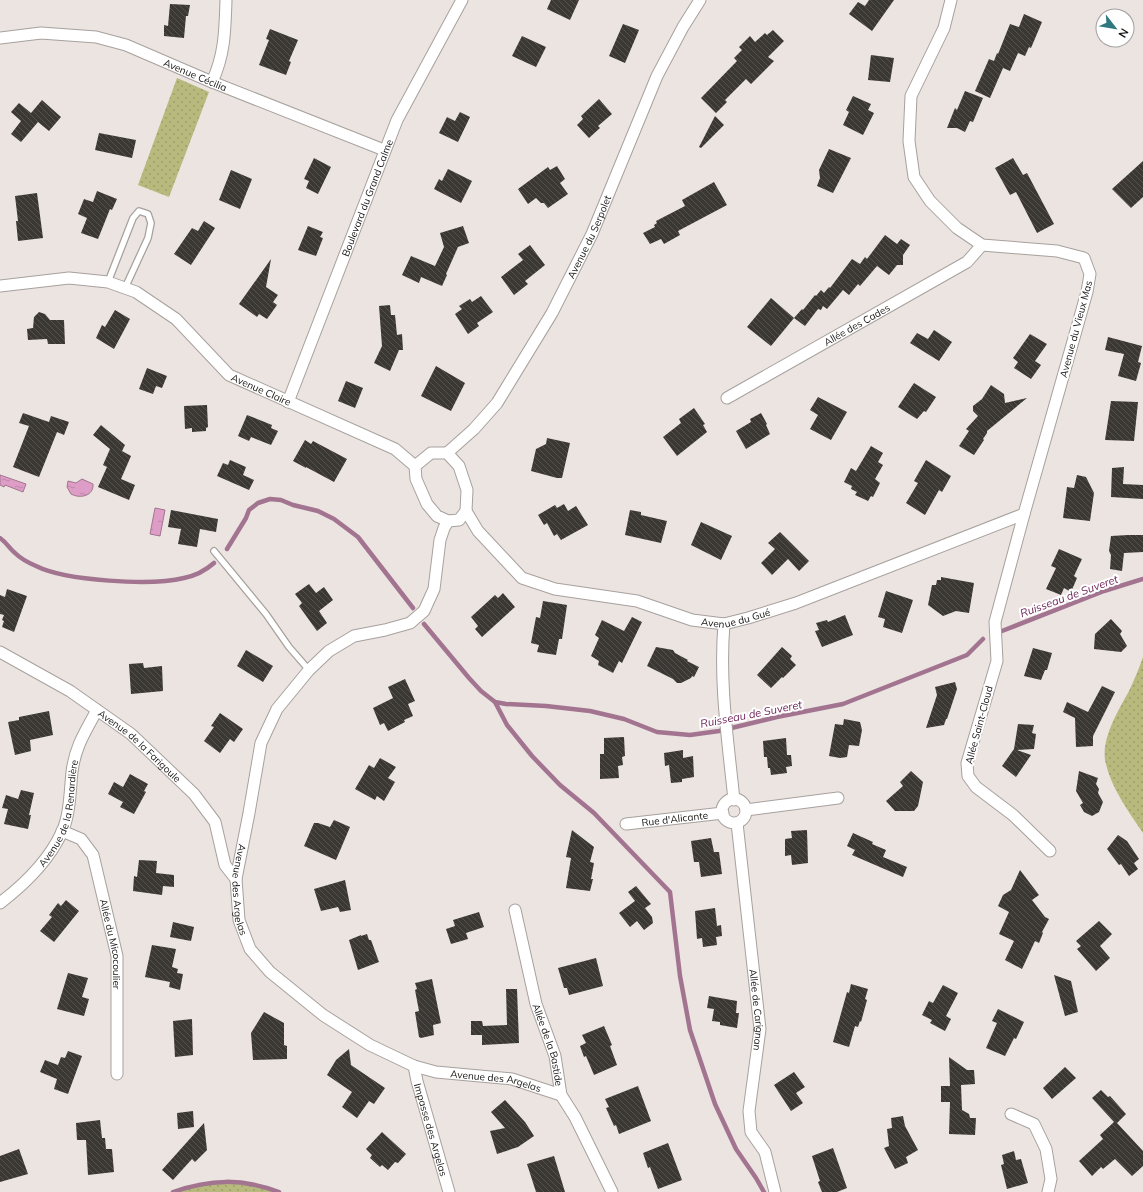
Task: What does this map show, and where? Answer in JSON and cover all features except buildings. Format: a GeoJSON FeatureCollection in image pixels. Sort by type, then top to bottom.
{"type":"FeatureCollection","features":[{"type":"Feature","properties":{"kind":"street"},"geometry":{"type":"LineString","coordinates":[[212,82],[218,69],[225,42],[226,0]]}},
{"type":"Feature","properties":{"kind":"street","name":"Boulevard du Grand Calme"},"geometry":{"type":"LineString","coordinates":[[288,402],[372,185],[384,150],[397,120],[462,0]]}},
{"type":"Feature","properties":{"kind":"street","name":"Avenue du Serpolet"},"geometry":{"type":"LineString","coordinates":[[446,453],[474,429],[497,403],[552,313],[592,234],[657,76],[683,27],[700,0]]}},
{"type":"Feature","properties":{"kind":"street","name":"Avenue du Vieux Mas"},"geometry":{"type":"LineString","coordinates":[[951,0],[944,28],[911,96],[909,141],[914,177],[930,201],[957,228],[982,245],[1058,251],[1084,258],[1090,274],[1087,292],[1011,565]]}},
{"type":"Feature","properties":{"kind":"street","name":"Avenue Cécilia"},"geometry":{"type":"LineString","coordinates":[[0,38],[41,33],[96,37],[126,45],[212,82],[384,150]]}},
{"type":"Feature","properties":{"kind":"street","name":"Allée des Cades"},"geometry":{"type":"LineString","coordinates":[[727,398],[967,262],[982,245]]}},
{"type":"Feature","properties":{"kind":"street","name":"Avenue Claire"},"geometry":{"type":"LineString","coordinates":[[0,286],[69,278],[108,282],[136,292],[176,319],[229,375],[395,449],[415,466]]}},
{"type":"Feature","properties":{"kind":"street"},"geometry":{"type":"LineString","coordinates":[[431,453],[446,453],[459,466],[467,490],[466,511],[459,520],[448,521],[437,516],[427,504],[416,479],[415,466],[431,453]]}},
{"type":"Feature","properties":{"kind":"street","name":"Avenue du Gué"},"geometry":{"type":"LineString","coordinates":[[466,511],[478,531],[522,578],[554,589],[637,600],[692,620],[724,624],[796,603],[1024,514]]}},
{"type":"Feature","properties":{"kind":"street","name":"Avenue des Argelas"},"geometry":{"type":"LineString","coordinates":[[448,521],[440,540],[434,590],[424,611],[410,623],[354,636],[329,651],[309,670],[277,709],[261,743],[236,879],[240,920],[250,949],[270,972],[323,1015],[370,1045],[414,1066],[436,1072],[512,1079],[560,1096]]}},
{"type":"Feature","properties":{"kind":"street","name":"Allée Saint-Cloud"},"geometry":{"type":"LineString","coordinates":[[1011,565],[995,622],[997,661],[967,763],[968,776],[976,787],[1012,815],[1050,851]]}},
{"type":"Feature","properties":{"kind":"street"},"geometry":{"type":"LineString","coordinates":[[724,624],[722,648],[723,694],[734,800]]}},
{"type":"Feature","properties":{"kind":"street","name":"Avenue de la Farigoule"},"geometry":{"type":"LineString","coordinates":[[0,652],[70,691],[131,734],[194,794],[215,822],[225,865],[236,879]]}},
{"type":"Feature","properties":{"kind":"street","name":"Avenue de la Renardière"},"geometry":{"type":"LineString","coordinates":[[0,903],[16,891],[47,857],[62,831],[70,801],[72,771],[78,744],[97,710]]}},
{"type":"Feature","properties":{"kind":"street"},"geometry":{"type":"LineString","coordinates":[[746,810],[838,798]]}},
{"type":"Feature","properties":{"kind":"street"},"geometry":{"type":"LineString","coordinates":[[730,800],[740,802],[746,810],[742,820],[736,823],[726,820],[722,813],[724,805],[730,800]]}},
{"type":"Feature","properties":{"kind":"street","name":"Rue d'Alicante"},"geometry":{"type":"LineString","coordinates":[[626,824],[722,813]]}},
{"type":"Feature","properties":{"kind":"street","name":"Allée de Carignan"},"geometry":{"type":"LineString","coordinates":[[736,823],[760,1029],[749,1112],[751,1132],[765,1152],[775,1192]]}},
{"type":"Feature","properties":{"kind":"street","name":"Allée du Micocoulier"},"geometry":{"type":"LineString","coordinates":[[62,831],[81,839],[93,855],[117,956],[117,1074]]}},
{"type":"Feature","properties":{"kind":"street","name":"Allée de la Bastide"},"geometry":{"type":"LineString","coordinates":[[515,910],[536,1004],[555,1056],[560,1096],[575,1117],[612,1192]]}},
{"type":"Feature","properties":{"kind":"street","name":"Impasse des Argelas"},"geometry":{"type":"LineString","coordinates":[[414,1066],[449,1192]]}},
{"type":"Feature","properties":{"kind":"street"},"geometry":{"type":"LineString","coordinates":[[1011,1114],[1034,1124],[1046,1149],[1051,1179],[1048,1192]]}},
{"type":"Feature","properties":{"kind":"lane"},"geometry":{"type":"LineString","coordinates":[[108,282],[133,218],[139,211],[144,212],[148,214],[151,223],[148,238],[125,288]]}},
{"type":"Feature","properties":{"kind":"lane"},"geometry":{"type":"LineString","coordinates":[[214,551],[266,614],[288,647],[309,670]]}},
{"type":"Feature","properties":{"kind":"green space"},"geometry":{"type":"Polygon","coordinates":[[[177,78],[209,92],[169,197],[138,185],[177,78]]]}},
{"type":"Feature","properties":{"kind":"green space"},"geometry":{"type":"Polygon","coordinates":[[[1143,657],[1143,833],[1115,789],[1107,770],[1105,751],[1108,733],[1129,691],[1143,657]]]}},
{"type":"Feature","properties":{"kind":"green space"},"geometry":{"type":"Polygon","coordinates":[[[228,1181],[254,1185],[279,1192],[173,1192],[197,1184],[228,1181]]]}},
{"type":"Feature","properties":{"kind":"water"},"geometry":{"type":"Polygon","coordinates":[[[0,475],[26,484],[23,492],[5,485],[4,487],[0,485],[0,475]]]}},
{"type":"Feature","properties":{"kind":"water"},"geometry":{"type":"Polygon","coordinates":[[[82,479],[93,484],[93,488],[89,494],[78,496],[71,494],[67,487],[68,481],[76,483],[82,479]]]}},
{"type":"Feature","properties":{"kind":"water"},"geometry":{"type":"Polygon","coordinates":[[[155,508],[165,510],[160,536],[150,534],[155,508]]]}},
{"type":"Feature","properties":{"kind":"waterway","name":"Ruisseau de Suveret"},"geometry":{"type":"LineString","coordinates":[[227,549],[246,518],[249,510],[258,503],[270,499],[281,500],[293,505],[318,511],[334,519],[358,537],[413,608]]}},
{"type":"Feature","properties":{"kind":"waterway","name":"Ruisseau de Suveret"},"geometry":{"type":"LineString","coordinates":[[0,538],[17,555],[33,565],[67,575],[109,581],[151,582],[184,578],[192,576],[214,563]]}},
{"type":"Feature","properties":{"kind":"waterway","name":"Ruisseau de Suveret"},"geometry":{"type":"LineString","coordinates":[[1002,631],[1104,591],[1143,579]]}},
{"type":"Feature","properties":{"kind":"waterway","name":"Ruisseau de Suveret"},"geometry":{"type":"LineString","coordinates":[[424,624],[469,678],[481,691],[495,702],[590,711],[624,719],[657,732],[690,735],[719,731],[777,717],[843,704],[967,655],[983,639]]}},
{"type":"Feature","properties":{"kind":"waterway"},"geometry":{"type":"LineString","coordinates":[[495,702],[507,725],[532,756],[560,785],[594,813],[670,892],[680,976],[690,1030],[715,1104],[736,1149],[764,1192]]}},
{"type":"Feature","properties":{"kind":"waterway"},"geometry":{"type":"LineString","coordinates":[[173,1192],[200,1185],[226,1182],[252,1184],[279,1192]]}}]}
